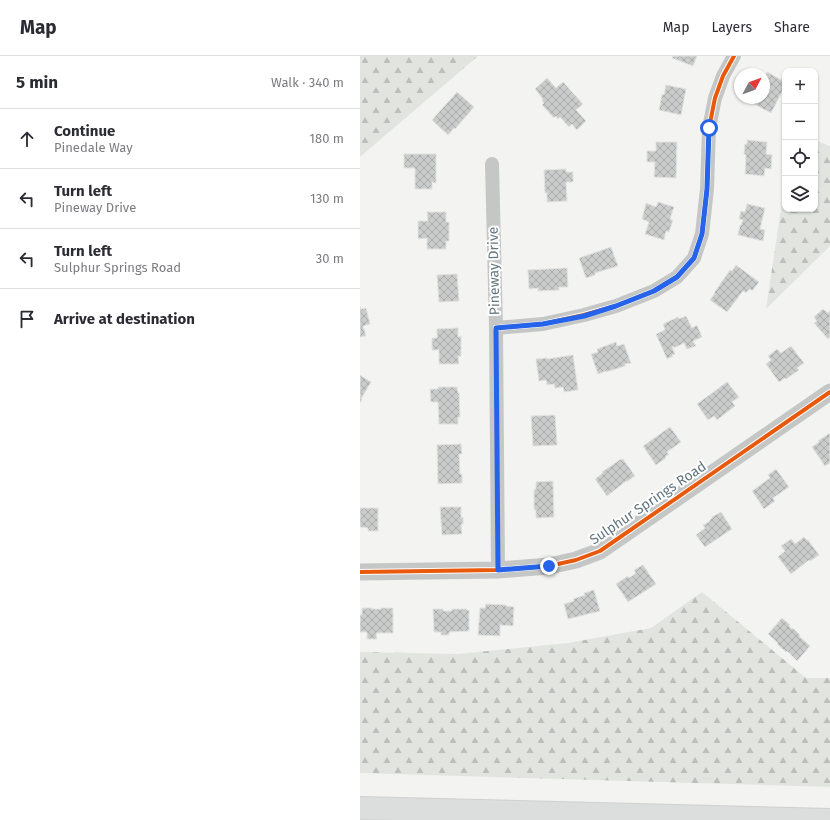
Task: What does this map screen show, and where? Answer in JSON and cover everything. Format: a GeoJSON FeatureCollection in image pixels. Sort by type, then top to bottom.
{"type":"FeatureCollection","features":[{"type":"Feature","properties":{"kind":"highway"},"geometry":{"type":"LineString","coordinates":[[360,808],[830,820]]}},
{"type":"Feature","properties":{"kind":"street"},"geometry":{"type":"LineString","coordinates":[[496,328],[543,324],[584,316],[616,306],[654,291],[682,273],[694,258],[702,234],[707,189],[709,128],[716,98],[724,76],[734,56]]}},
{"type":"Feature","properties":{"kind":"street","name":"Pineway Drive"},"geometry":{"type":"LineString","coordinates":[[492,164],[496,328],[498,570]]}},
{"type":"Feature","properties":{"kind":"street","name":"Sulphur Springs Road"},"geometry":{"type":"LineString","coordinates":[[360,572],[498,570],[549,566],[576,560],[600,551],[830,392]]}},
{"type":"Feature","properties":{"kind":"green space"},"geometry":{"type":"Polygon","coordinates":[[[360,56],[478,56],[360,157],[360,56]]]}},
{"type":"Feature","properties":{"kind":"green space"},"geometry":{"type":"Polygon","coordinates":[[[818,141],[830,146],[830,246],[766,309],[782,202],[782,212],[818,212],[818,141]]]}},
{"type":"Feature","properties":{"kind":"green space"},"geometry":{"type":"Polygon","coordinates":[[[702,592],[806,678],[830,678],[830,787],[360,773],[360,652],[458,654],[568,643],[651,628],[702,592]]]}},
{"type":"Feature","properties":{"kind":"building"},"geometry":{"type":"Polygon","coordinates":[[[673,56],[697,56],[693,66],[672,58],[673,56]]]}},
{"type":"Feature","properties":{"kind":"building"},"geometry":{"type":"Polygon","coordinates":[[[770,74],[782,80],[782,92],[771,113],[754,104],[770,104],[770,74]]]}},
{"type":"Feature","properties":{"kind":"building"},"geometry":{"type":"Polygon","coordinates":[[[547,78],[556,88],[563,82],[583,104],[576,110],[586,121],[577,130],[572,124],[569,127],[560,117],[558,119],[556,116],[554,118],[542,105],[544,103],[542,100],[543,99],[535,89],[547,78]]]}},
{"type":"Feature","properties":{"kind":"building"},"geometry":{"type":"Polygon","coordinates":[[[666,85],[686,89],[681,115],[659,110],[662,94],[664,95],[666,85]]]}},
{"type":"Feature","properties":{"kind":"building"},"geometry":{"type":"Polygon","coordinates":[[[457,92],[474,107],[448,135],[432,120],[457,92]]]}},
{"type":"Feature","properties":{"kind":"building"},"geometry":{"type":"Polygon","coordinates":[[[747,140],[767,142],[766,154],[772,155],[771,169],[765,168],[764,176],[745,174],[746,155],[744,154],[747,140]]]}},
{"type":"Feature","properties":{"kind":"building"},"geometry":{"type":"Polygon","coordinates":[[[656,142],[677,142],[676,178],[654,177],[655,162],[647,162],[647,151],[656,151],[656,142]]]}},
{"type":"Feature","properties":{"kind":"building"},"geometry":{"type":"Polygon","coordinates":[[[404,154],[436,154],[436,183],[432,182],[432,189],[415,189],[415,168],[404,168],[404,154]]]}},
{"type":"Feature","properties":{"kind":"building"},"geometry":{"type":"Polygon","coordinates":[[[566,169],[566,172],[573,172],[573,182],[566,182],[567,201],[547,202],[544,170],[566,169]]]}},
{"type":"Feature","properties":{"kind":"building"},"geometry":{"type":"Polygon","coordinates":[[[658,202],[674,207],[670,219],[673,220],[669,232],[666,231],[664,240],[645,234],[649,222],[642,219],[646,203],[656,207],[658,202]]]}},
{"type":"Feature","properties":{"kind":"building"},"geometry":{"type":"Polygon","coordinates":[[[747,204],[765,208],[760,229],[765,230],[763,241],[738,235],[740,225],[743,220],[739,219],[741,211],[745,212],[747,204]]]}},
{"type":"Feature","properties":{"kind":"building"},"geometry":{"type":"Polygon","coordinates":[[[427,212],[446,212],[446,222],[449,222],[449,241],[446,241],[446,249],[427,249],[427,238],[418,239],[418,221],[428,221],[427,212]]]}},
{"type":"Feature","properties":{"kind":"building"},"geometry":{"type":"Polygon","coordinates":[[[611,247],[618,266],[595,273],[595,275],[586,278],[579,258],[611,247]]]}},
{"type":"Feature","properties":{"kind":"building"},"geometry":{"type":"Polygon","coordinates":[[[736,265],[759,282],[752,291],[750,289],[746,293],[743,291],[727,312],[710,300],[730,270],[732,271],[736,265]]]}},
{"type":"Feature","properties":{"kind":"building"},"geometry":{"type":"Polygon","coordinates":[[[567,268],[568,287],[559,287],[559,290],[538,291],[538,288],[529,289],[528,270],[567,268]]]}},
{"type":"Feature","properties":{"kind":"building"},"geometry":{"type":"Polygon","coordinates":[[[457,274],[459,301],[439,302],[437,275],[457,274]]]}},
{"type":"Feature","properties":{"kind":"building"},"geometry":{"type":"Polygon","coordinates":[[[360,306],[361,309],[366,308],[370,324],[363,326],[366,336],[360,337],[360,306]]]}},
{"type":"Feature","properties":{"kind":"building"},"geometry":{"type":"Polygon","coordinates":[[[823,309],[828,313],[830,311],[830,337],[828,339],[814,323],[817,321],[814,317],[823,309]]]}},
{"type":"Feature","properties":{"kind":"building"},"geometry":{"type":"Polygon","coordinates":[[[686,316],[692,328],[697,325],[702,337],[693,341],[696,346],[687,349],[684,343],[674,348],[674,346],[672,347],[675,354],[667,359],[656,334],[665,330],[663,324],[678,317],[679,319],[686,316]]]}},
{"type":"Feature","properties":{"kind":"building"},"geometry":{"type":"Polygon","coordinates":[[[458,328],[458,337],[461,336],[461,356],[458,356],[459,364],[439,364],[439,350],[432,350],[432,338],[437,338],[437,329],[458,328]]]}},
{"type":"Feature","properties":{"kind":"building"},"geometry":{"type":"Polygon","coordinates":[[[616,342],[617,346],[624,344],[631,363],[598,374],[591,354],[598,352],[597,349],[616,342]]]}},
{"type":"Feature","properties":{"kind":"building"},"geometry":{"type":"Polygon","coordinates":[[[791,346],[804,363],[797,368],[799,370],[779,382],[766,364],[771,360],[768,356],[777,349],[781,353],[791,346]]]}},
{"type":"Feature","properties":{"kind":"building"},"geometry":{"type":"Polygon","coordinates":[[[573,355],[578,390],[564,392],[563,387],[555,388],[554,384],[547,385],[546,380],[539,381],[536,359],[573,355]]]}},
{"type":"Feature","properties":{"kind":"building"},"geometry":{"type":"Polygon","coordinates":[[[360,375],[371,382],[360,403],[360,375]]]}},
{"type":"Feature","properties":{"kind":"building"},"geometry":{"type":"Polygon","coordinates":[[[727,382],[739,397],[732,402],[735,406],[717,420],[714,416],[708,420],[697,404],[727,382]]]}},
{"type":"Feature","properties":{"kind":"building"},"geometry":{"type":"Polygon","coordinates":[[[438,387],[457,387],[459,393],[460,417],[458,417],[458,424],[439,424],[438,402],[431,402],[430,389],[438,389],[438,387]]]}},
{"type":"Feature","properties":{"kind":"building"},"geometry":{"type":"Polygon","coordinates":[[[555,415],[557,445],[533,446],[531,416],[555,415]]]}},
{"type":"Feature","properties":{"kind":"building"},"geometry":{"type":"Polygon","coordinates":[[[670,427],[681,442],[667,452],[669,454],[665,457],[666,458],[656,465],[643,446],[670,427]]]}},
{"type":"Feature","properties":{"kind":"building"},"geometry":{"type":"Polygon","coordinates":[[[830,433],[830,463],[825,466],[812,447],[830,433]]]}},
{"type":"Feature","properties":{"kind":"building"},"geometry":{"type":"Polygon","coordinates":[[[461,444],[462,454],[459,454],[462,483],[438,484],[437,445],[461,444]]]}},
{"type":"Feature","properties":{"kind":"building"},"geometry":{"type":"Polygon","coordinates":[[[623,459],[635,476],[607,496],[595,479],[603,473],[602,472],[623,459]]]}},
{"type":"Feature","properties":{"kind":"building"},"geometry":{"type":"Polygon","coordinates":[[[776,469],[789,487],[773,498],[775,501],[764,509],[752,491],[770,478],[768,475],[776,469]]]}},
{"type":"Feature","properties":{"kind":"building"},"geometry":{"type":"Polygon","coordinates":[[[553,481],[554,517],[536,518],[536,510],[534,510],[534,490],[536,489],[536,482],[553,481]]]}},
{"type":"Feature","properties":{"kind":"building"},"geometry":{"type":"Polygon","coordinates":[[[440,507],[461,507],[461,518],[463,517],[463,524],[461,524],[462,534],[442,535],[440,507]]]}},
{"type":"Feature","properties":{"kind":"building"},"geometry":{"type":"Polygon","coordinates":[[[360,508],[378,508],[378,531],[368,531],[368,528],[360,527],[360,508]]]}},
{"type":"Feature","properties":{"kind":"building"},"geometry":{"type":"Polygon","coordinates":[[[721,512],[732,529],[705,547],[696,535],[705,528],[703,525],[709,522],[712,517],[721,512]]]}},
{"type":"Feature","properties":{"kind":"building"},"geometry":{"type":"Polygon","coordinates":[[[804,537],[819,555],[810,561],[809,560],[791,574],[778,557],[785,551],[781,546],[791,539],[795,544],[804,537]]]}},
{"type":"Feature","properties":{"kind":"building"},"geometry":{"type":"Polygon","coordinates":[[[643,565],[656,584],[628,602],[616,584],[628,576],[629,578],[636,573],[634,570],[643,565]]]}},
{"type":"Feature","properties":{"kind":"building"},"geometry":{"type":"Polygon","coordinates":[[[594,590],[600,611],[568,619],[564,604],[585,595],[584,593],[594,590]]]}},
{"type":"Feature","properties":{"kind":"building"},"geometry":{"type":"Polygon","coordinates":[[[486,604],[514,607],[513,626],[500,625],[500,636],[478,635],[480,608],[485,608],[486,604]]]}},
{"type":"Feature","properties":{"kind":"building"},"geometry":{"type":"Polygon","coordinates":[[[362,608],[393,608],[393,633],[376,633],[377,639],[367,639],[367,632],[360,632],[360,615],[362,615],[362,608]]]}},
{"type":"Feature","properties":{"kind":"building"},"geometry":{"type":"Polygon","coordinates":[[[433,609],[443,609],[443,611],[452,611],[452,609],[469,610],[469,631],[449,632],[449,635],[441,635],[441,632],[434,632],[433,609]]]}},
{"type":"Feature","properties":{"kind":"building"},"geometry":{"type":"Polygon","coordinates":[[[782,618],[810,646],[797,661],[768,634],[782,618]]]}},
{"type":"Feature","properties":{"kind":"cycle path"},"geometry":{"type":"LineString","coordinates":[[496,328],[543,324],[616,306],[654,291],[677,277],[694,258],[702,234],[707,189],[709,128],[715,98],[723,76],[734,56]]}},
{"type":"Feature","properties":{"kind":"cycle path"},"geometry":{"type":"LineString","coordinates":[[360,572],[498,570],[549,566],[576,560],[600,551],[830,392]]}},
{"type":"Feature","properties":{"kind":"route"},"geometry":{"type":"LineString","coordinates":[[549,566],[498,570],[496,328],[543,324],[584,316],[616,306],[654,291],[677,277],[694,258],[702,234],[707,189],[709,128]]}}]}
